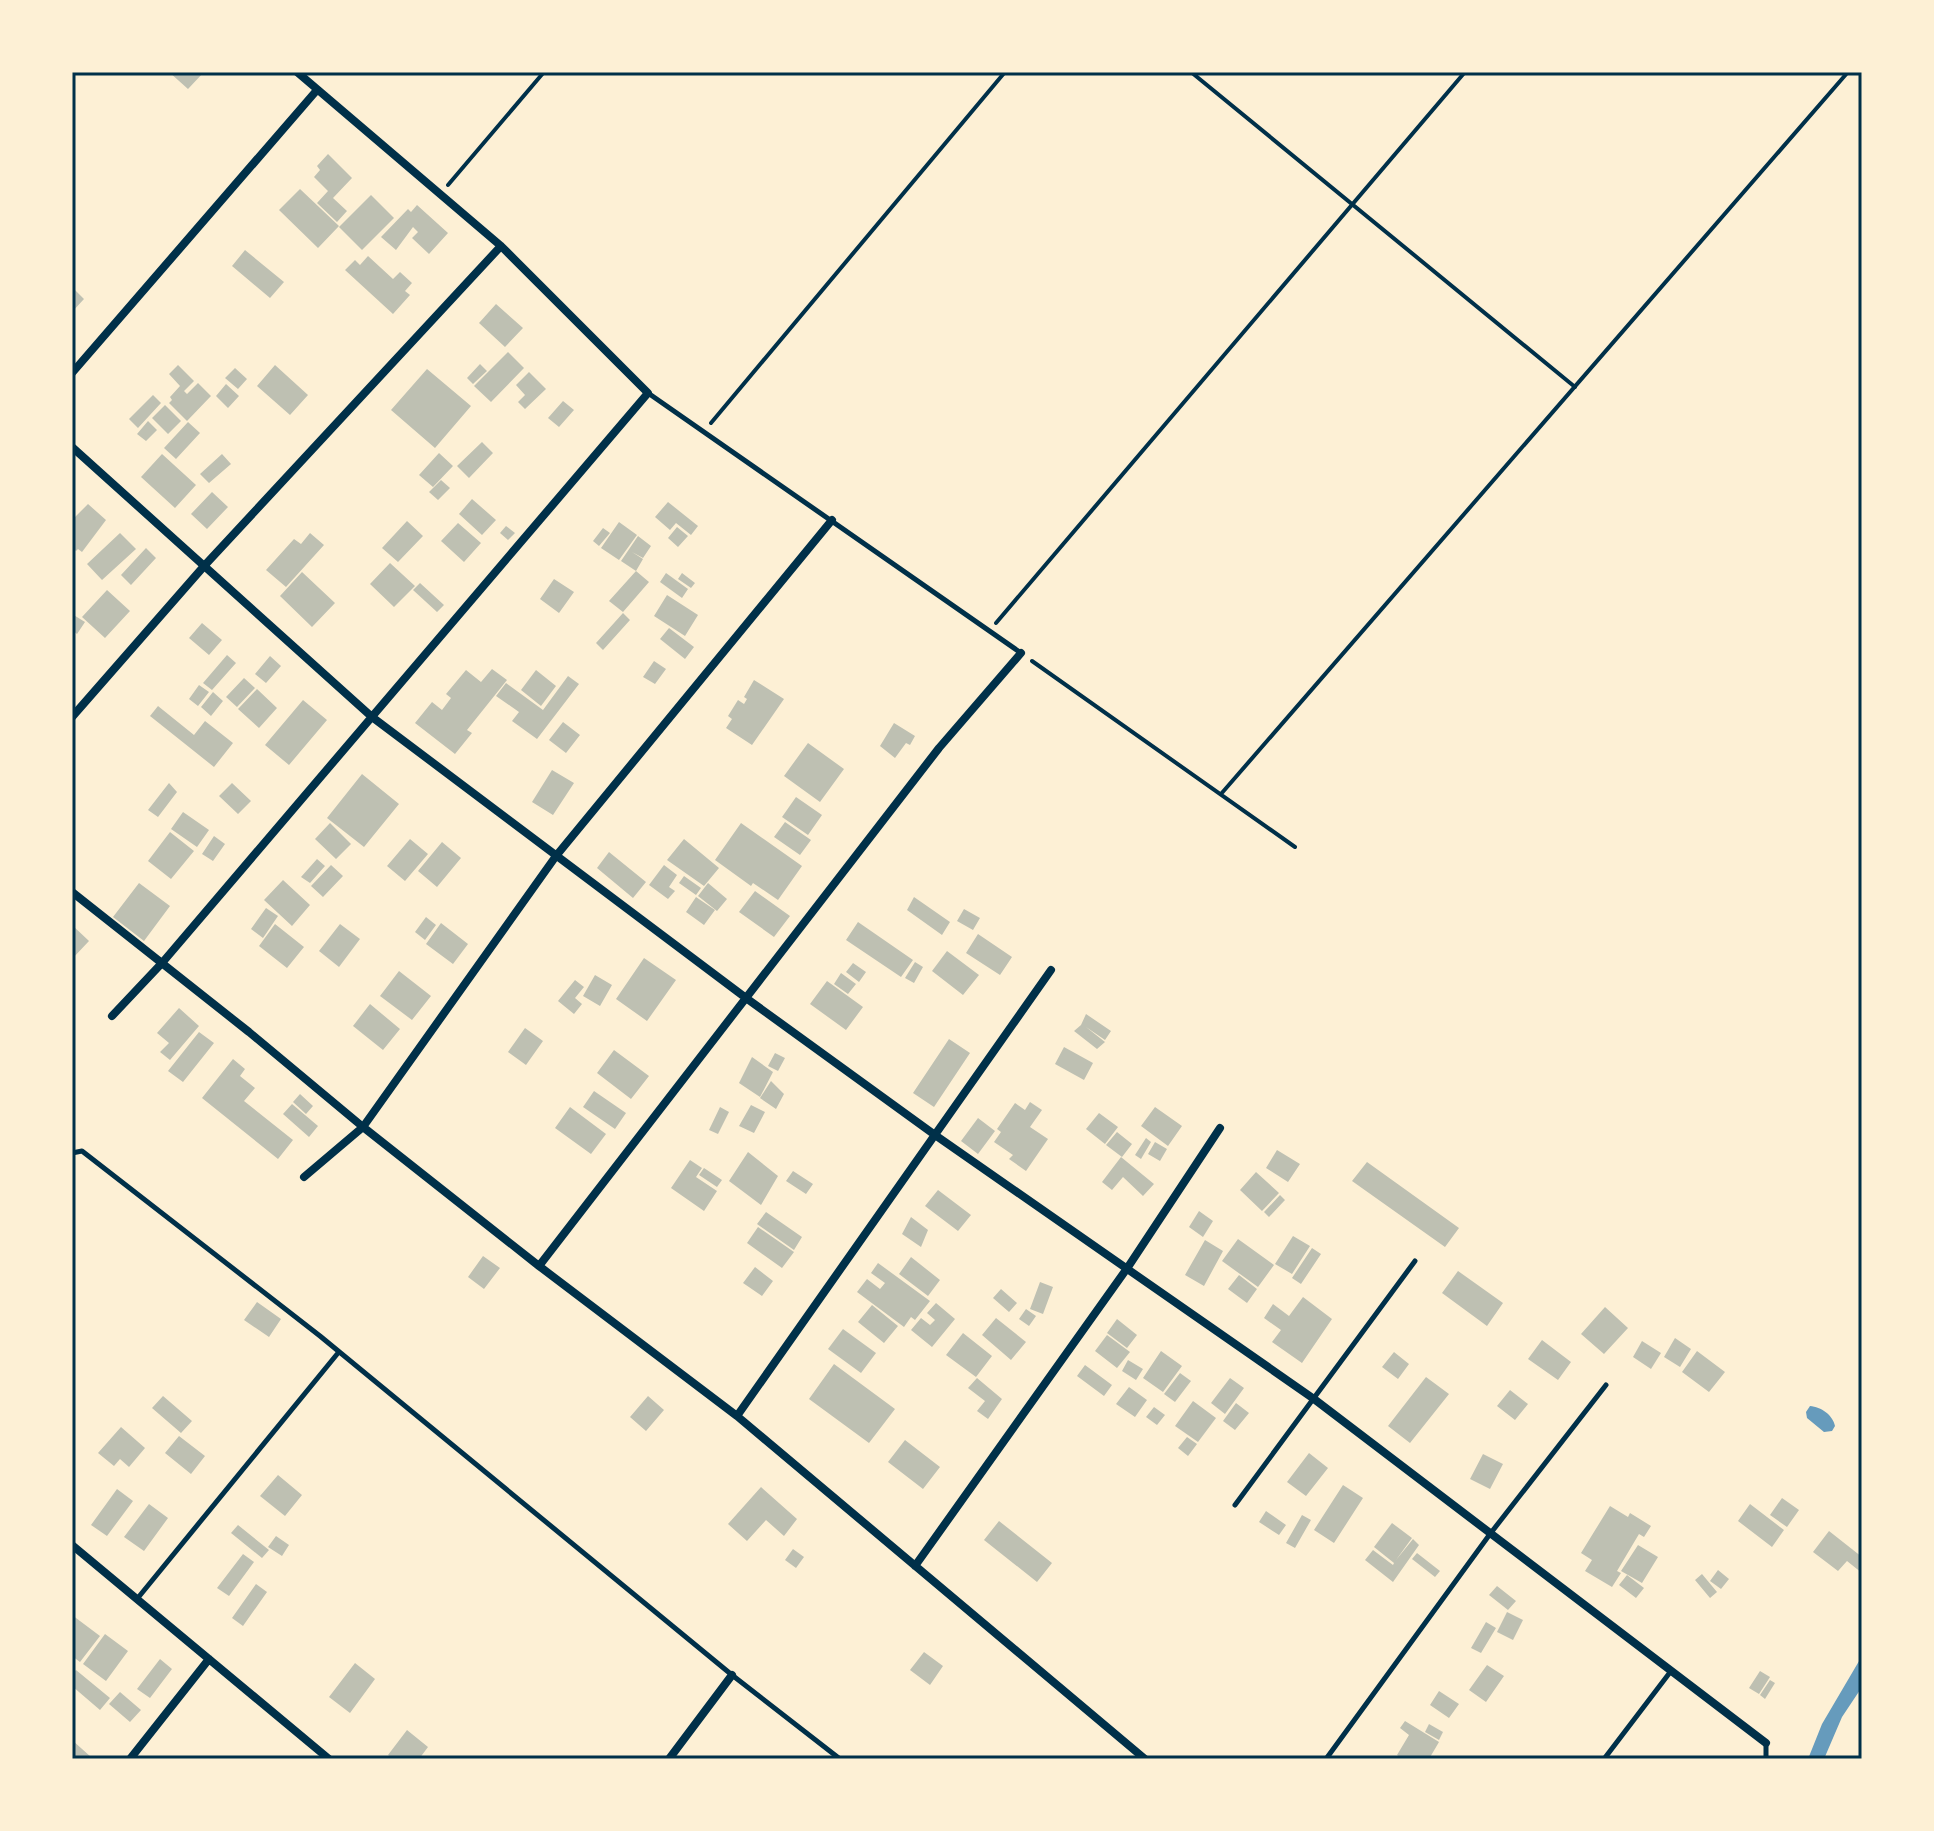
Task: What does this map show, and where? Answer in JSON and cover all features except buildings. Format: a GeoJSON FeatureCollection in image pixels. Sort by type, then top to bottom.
{"type":"FeatureCollection","features":[{"type":"Feature","properties":{"kind":"street"},"geometry":{"type":"LineString","coordinates":[[112,1016],[162,963],[648,393],[501,246],[297,72]]}},
{"type":"Feature","properties":{"kind":"street"},"geometry":{"type":"LineString","coordinates":[[72,373],[317,90]]}},
{"type":"Feature","properties":{"kind":"street"},"geometry":{"type":"LineString","coordinates":[[72,717],[205,565],[501,246]]}},
{"type":"Feature","properties":{"kind":"street"},"geometry":{"type":"LineString","coordinates":[[72,447],[372,717],[746,998],[935,1135],[1314,1399],[1766,1743]]}},
{"type":"Feature","properties":{"kind":"street"},"geometry":{"type":"LineString","coordinates":[[304,1177],[363,1127],[556,856],[832,520]]}},
{"type":"Feature","properties":{"kind":"street"},"geometry":{"type":"LineString","coordinates":[[539,1266],[939,748],[1021,653]]}},
{"type":"Feature","properties":{"kind":"street"},"geometry":{"type":"LineString","coordinates":[[72,892],[539,1266],[737,1416],[1145,1759]]}},
{"type":"Feature","properties":{"kind":"street"},"geometry":{"type":"LineString","coordinates":[[737,1416],[1051,970]]}},
{"type":"Feature","properties":{"kind":"street"},"geometry":{"type":"LineString","coordinates":[[915,1566],[1128,1267],[1220,1128]]}},
{"type":"Feature","properties":{"kind":"street"},"geometry":{"type":"LineString","coordinates":[[72,1545],[329,1759]]}},
{"type":"Feature","properties":{"kind":"street"},"geometry":{"type":"LineString","coordinates":[[130,1759],[209,1659]]}},
{"type":"Feature","properties":{"kind":"street"},"geometry":{"type":"LineString","coordinates":[[669,1759],[732,1675]]}},
{"type":"Feature","properties":{"kind":"lane"},"geometry":{"type":"LineString","coordinates":[[648,393],[1021,653]]}},
{"type":"Feature","properties":{"kind":"lane"},"geometry":{"type":"LineString","coordinates":[[72,1153],[82,1151],[320,1336],[732,1675],[840,1759]]}},
{"type":"Feature","properties":{"kind":"lane"},"geometry":{"type":"LineString","coordinates":[[1235,1505],[1415,1261]]}},
{"type":"Feature","properties":{"kind":"lane"},"geometry":{"type":"LineString","coordinates":[[137,1599],[338,1353]]}},
{"type":"Feature","properties":{"kind":"lane"},"geometry":{"type":"LineString","coordinates":[[1326,1759],[1490,1534],[1606,1385]]}},
{"type":"Feature","properties":{"kind":"lane"},"geometry":{"type":"LineString","coordinates":[[1604,1759],[1671,1671]]}},
{"type":"Feature","properties":{"kind":"lane"},"geometry":{"type":"LineString","coordinates":[[1766,1743],[1766,1759]]}},
{"type":"Feature","properties":{"kind":"path"},"geometry":{"type":"LineString","coordinates":[[441,193],[544,72]]}},
{"type":"Feature","properties":{"kind":"path"},"geometry":{"type":"LineString","coordinates":[[705,431],[1005,72]]}},
{"type":"Feature","properties":{"kind":"path"},"geometry":{"type":"LineString","coordinates":[[1191,72],[1575,387]]}},
{"type":"Feature","properties":{"kind":"path"},"geometry":{"type":"LineString","coordinates":[[989,631],[1465,72]]}},
{"type":"Feature","properties":{"kind":"path"},"geometry":{"type":"LineString","coordinates":[[1221,794],[1848,72]]}},
{"type":"Feature","properties":{"kind":"path"},"geometry":{"type":"LineString","coordinates":[[1021,653],[1295,847]]}},
{"type":"Feature","properties":{"kind":"water"},"geometry":{"type":"Polygon","coordinates":[[[1810,1406],[1829,1415],[1835,1426],[1832,1431],[1824,1432],[1807,1418],[1806,1412],[1810,1406]]]}},
{"type":"Feature","properties":{"kind":"water"},"geometry":{"type":"Polygon","coordinates":[[[1862,1656],[1862,1687],[1842,1717],[1824,1759],[1808,1759],[1822,1724],[1862,1656]]]}}]}
